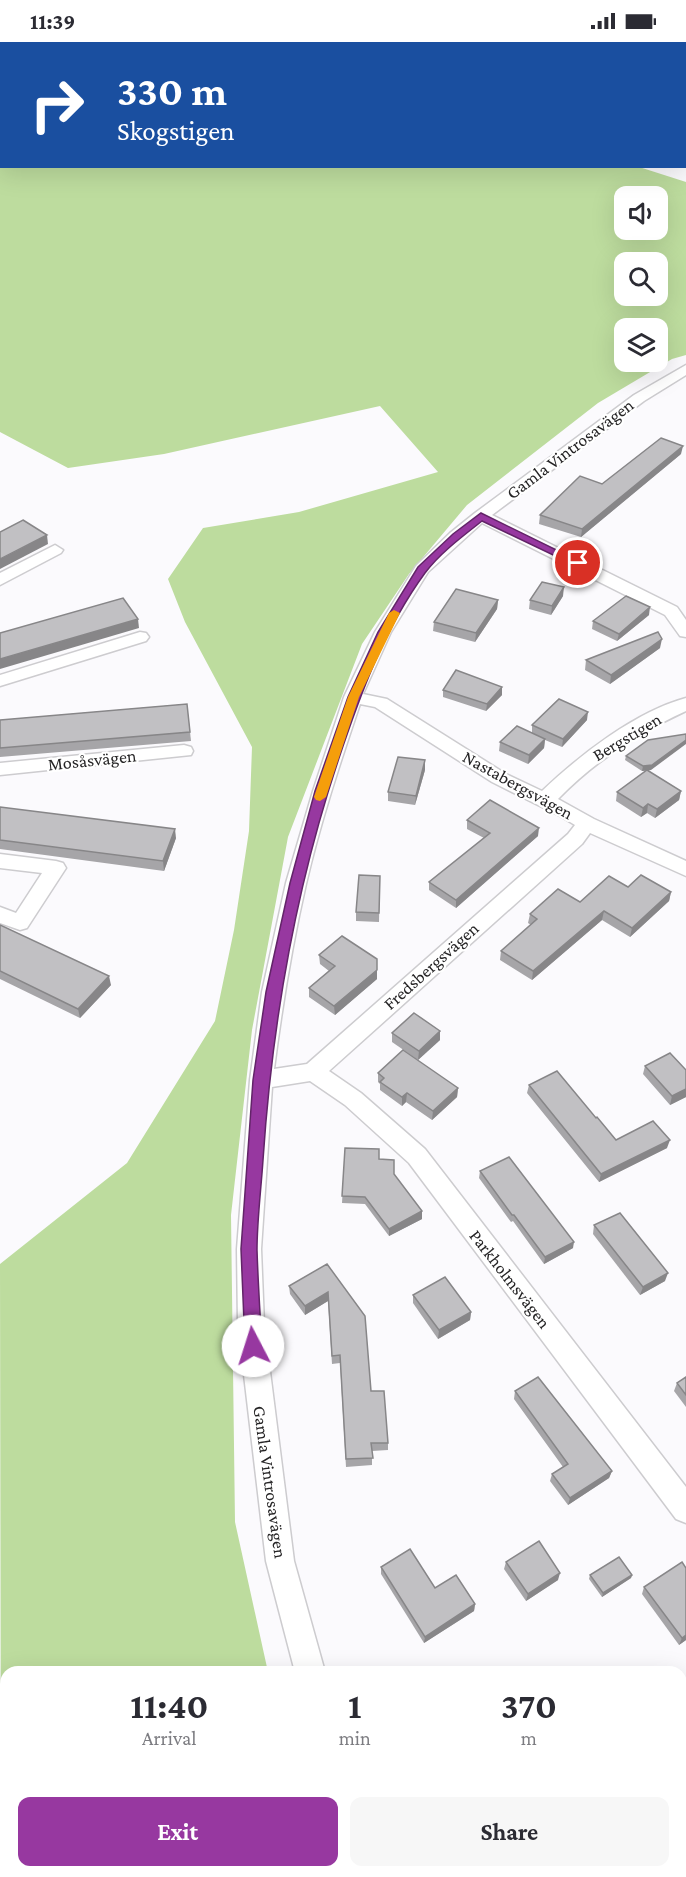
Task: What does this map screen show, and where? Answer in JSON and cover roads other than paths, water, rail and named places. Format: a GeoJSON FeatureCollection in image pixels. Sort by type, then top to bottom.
{"type":"FeatureCollection","features":[{"type":"Feature","properties":{"kind":"street","name":"Gamla Vintrosavägen"},"geometry":{"type":"LineString","coordinates":[[308,1666],[280,1561],[251,1324],[249,1249],[261,1080],[273,992],[296,883],[321,791],[353,697],[383,632],[422,569],[456,536],[481,516],[639,398],[686,369]]}},
{"type":"Feature","properties":{"kind":"street"},"geometry":{"type":"LineString","coordinates":[[481,516],[670,611],[686,632]]}},
{"type":"Feature","properties":{"kind":"street"},"geometry":{"type":"LineString","coordinates":[[0,580],[55,550]]}},
{"type":"Feature","properties":{"kind":"street"},"geometry":{"type":"LineString","coordinates":[[0,681],[140,637]]}},
{"type":"Feature","properties":{"kind":"street","name":"Nastabergsvägen"},"geometry":{"type":"LineString","coordinates":[[353,697],[389,707],[499,778],[545,800],[587,824],[686,869]]}},
{"type":"Feature","properties":{"kind":"street","name":"Bergstigen"},"geometry":{"type":"LineString","coordinates":[[545,800],[607,746],[636,728],[686,704]]}},
{"type":"Feature","properties":{"kind":"street","name":"Mosåsvägen"},"geometry":{"type":"LineString","coordinates":[[0,769],[184,751]]}},
{"type":"Feature","properties":{"kind":"street","name":"Fredsbergsvägen"},"geometry":{"type":"LineString","coordinates":[[313,1071],[569,845],[587,824]]}},
{"type":"Feature","properties":{"kind":"street"},"geometry":{"type":"LineString","coordinates":[[0,861],[56,868],[20,923],[0,914]]}},
{"type":"Feature","properties":{"kind":"street"},"geometry":{"type":"LineString","coordinates":[[261,1080],[313,1071]]}},
{"type":"Feature","properties":{"kind":"street","name":"Parkholmsvägen"},"geometry":{"type":"LineString","coordinates":[[313,1071],[353,1099],[417,1156],[686,1509]]}}]}
